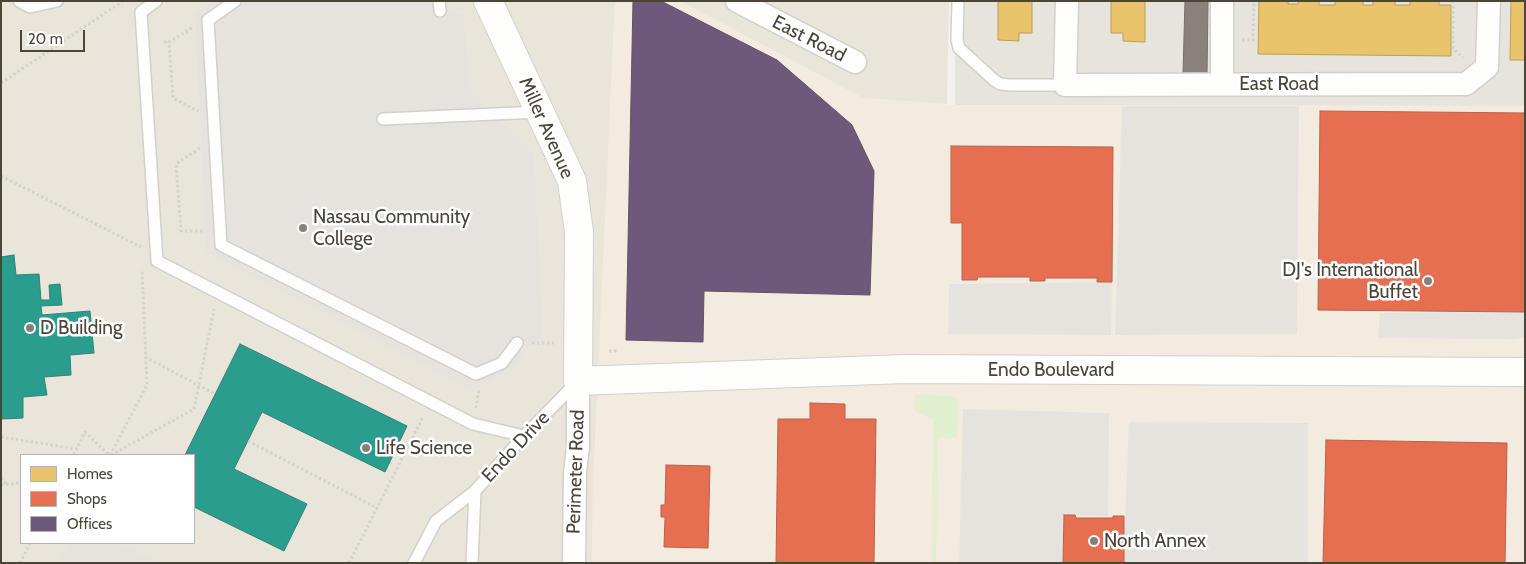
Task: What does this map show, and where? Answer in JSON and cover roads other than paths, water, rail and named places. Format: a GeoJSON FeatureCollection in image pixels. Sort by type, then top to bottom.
{"type":"FeatureCollection","features":[{"type":"Feature","properties":{"kind":"street","name":"Miller Avenue"},"geometry":{"type":"LineString","coordinates":[[488,1],[572,180],[579,232],[578,381]]}},
{"type":"Feature","properties":{"kind":"street","name":"East Road"},"geometry":{"type":"LineString","coordinates":[[737,1],[855,62]]}},
{"type":"Feature","properties":{"kind":"street"},"geometry":{"type":"LineString","coordinates":[[1065,85],[1067,1]]}},
{"type":"Feature","properties":{"kind":"street"},"geometry":{"type":"LineString","coordinates":[[1222,1],[1222,84]]}},
{"type":"Feature","properties":{"kind":"street","name":"East Road"},"geometry":{"type":"LineString","coordinates":[[1065,85],[1466,84],[1487,68],[1489,1]]}},
{"type":"Feature","properties":{"kind":"street","name":"Endo Boulevard"},"geometry":{"type":"LineString","coordinates":[[578,381],[906,369],[1525,372]]}},
{"type":"Feature","properties":{"kind":"street","name":"Perimeter Road"},"geometry":{"type":"LineString","coordinates":[[574,563],[578,381]]}},
{"type":"Feature","properties":{"kind":"lane"},"geometry":{"type":"LineString","coordinates":[[19,1],[30,7],[57,1]]}},
{"type":"Feature","properties":{"kind":"lane"},"geometry":{"type":"LineString","coordinates":[[156,1],[141,12],[157,261],[473,424],[524,436]]}},
{"type":"Feature","properties":{"kind":"lane"},"geometry":{"type":"LineString","coordinates":[[235,1],[208,20],[221,245],[476,374],[502,363],[517,343]]}},
{"type":"Feature","properties":{"kind":"lane"},"geometry":{"type":"LineString","coordinates":[[958,1],[957,40],[959,48],[994,80],[1000,84],[1010,85],[1065,85]]}},
{"type":"Feature","properties":{"kind":"lane"},"geometry":{"type":"LineString","coordinates":[[382,119],[541,112]]}},
{"type":"Feature","properties":{"kind":"lane","name":"Endo Drive"},"geometry":{"type":"LineString","coordinates":[[414,563],[436,521],[475,491],[524,436],[578,381]]}},
{"type":"Feature","properties":{"kind":"lane","name":"Endo Drive"},"geometry":{"type":"LineString","coordinates":[[472,563],[475,491]]}},
{"type":"Feature","properties":{"kind":"place","name":"Nassau Community College"},"geometry":{"type":"Point","coordinates":[303,228]}},
{"type":"Feature","properties":{"kind":"place","name":"DJ's International Buffet"},"geometry":{"type":"Point","coordinates":[1428,281]}},
{"type":"Feature","properties":{"kind":"place","name":"D Building"},"geometry":{"type":"Point","coordinates":[30,328]}},
{"type":"Feature","properties":{"kind":"place","name":"Life Science"},"geometry":{"type":"Point","coordinates":[366,448]}},
{"type":"Feature","properties":{"kind":"place","name":"North Annex"},"geometry":{"type":"Point","coordinates":[1094,541]}}]}
